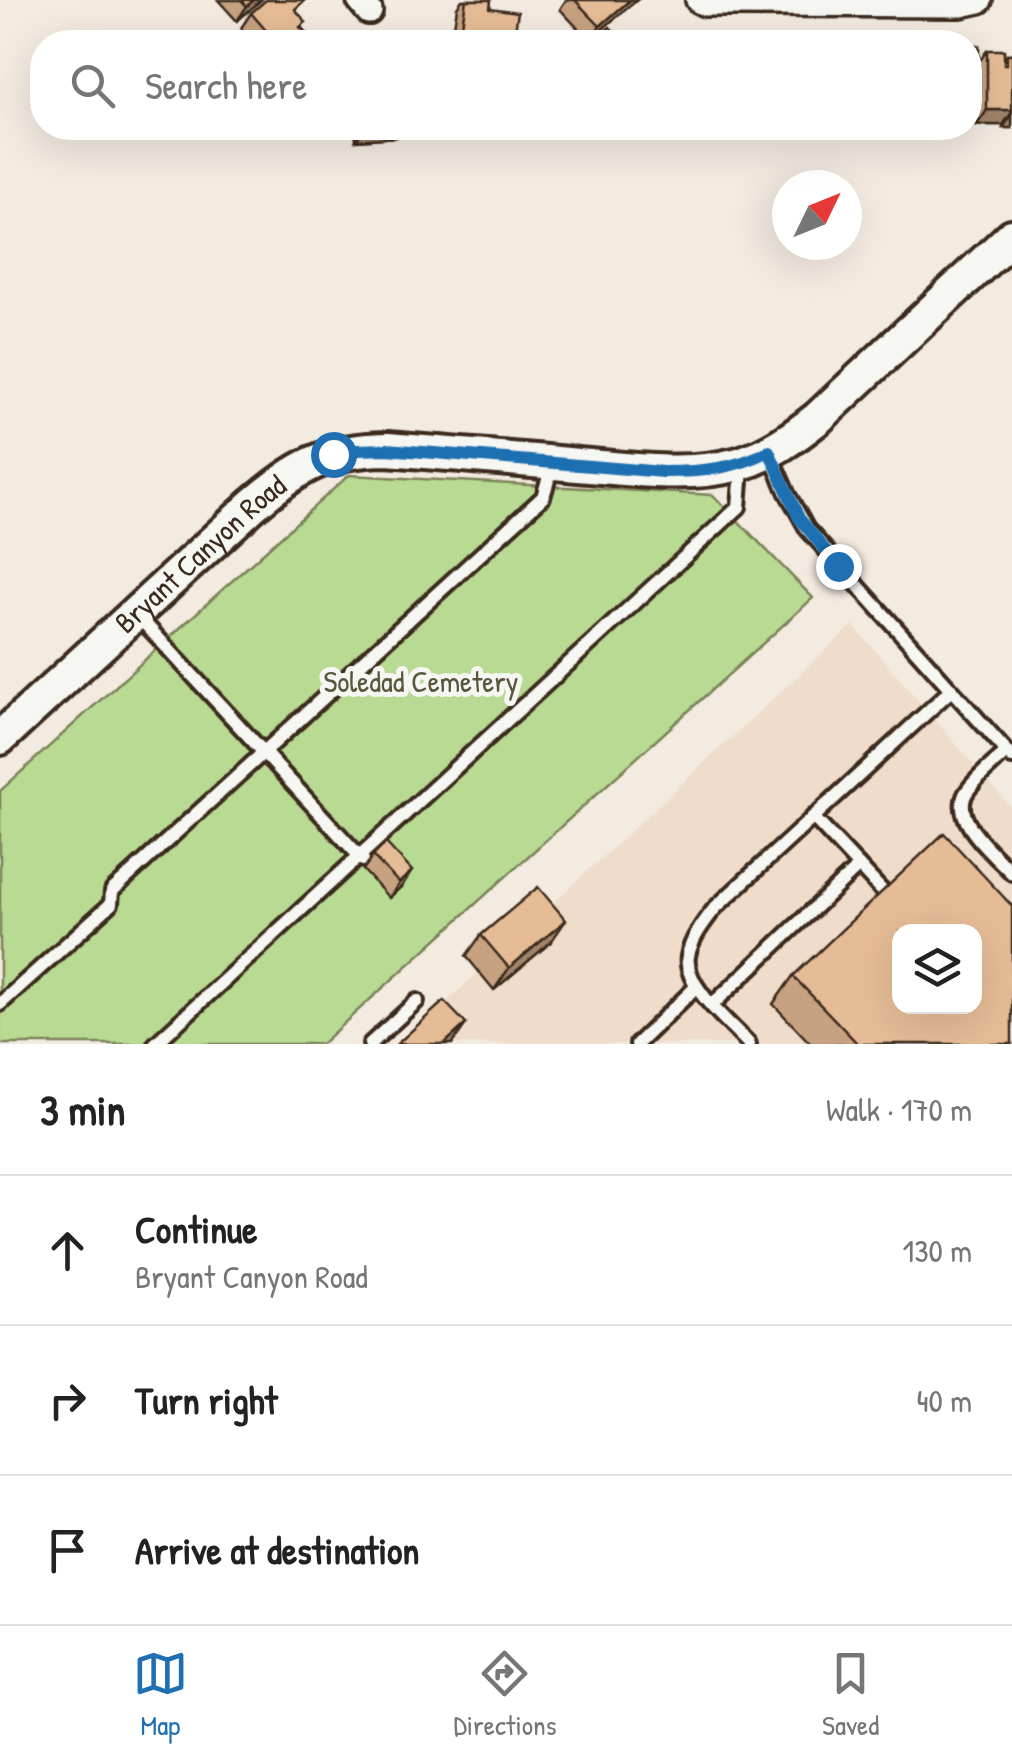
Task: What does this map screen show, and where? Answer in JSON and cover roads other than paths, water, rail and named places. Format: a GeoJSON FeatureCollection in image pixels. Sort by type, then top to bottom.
{"type":"FeatureCollection","features":[{"type":"Feature","properties":{"kind":"street"},"geometry":{"type":"LineString","coordinates":[[699,0],[732,4],[961,4],[979,0]]}},
{"type":"Feature","properties":{"kind":"street","name":"Bryant Canyon Road"},"geometry":{"type":"LineString","coordinates":[[0,738],[229,526],[295,472],[333,454],[387,449],[663,472],[703,471],[756,457],[794,437],[818,418],[1012,236]]}},
{"type":"Feature","properties":{"kind":"lane"},"geometry":{"type":"LineString","coordinates":[[155,1044],[362,859],[738,507],[756,457],[787,493],[808,530],[1010,754],[966,792],[962,803],[963,817],[1012,873]]}},
{"type":"Feature","properties":{"kind":"lane"},"geometry":{"type":"LineString","coordinates":[[0,1004],[111,904],[112,891],[543,496],[554,462]]}},
{"type":"Feature","properties":{"kind":"lane"},"geometry":{"type":"LineString","coordinates":[[135,613],[362,859]]}},
{"type":"Feature","properties":{"kind":"lane"},"geometry":{"type":"LineString","coordinates":[[749,1044],[696,987],[688,971],[688,955],[704,922],[714,908],[952,690]]}},
{"type":"Feature","properties":{"kind":"lane"},"geometry":{"type":"LineString","coordinates":[[813,818],[888,896]]}},
{"type":"Feature","properties":{"kind":"lane"},"geometry":{"type":"LineString","coordinates":[[712,1004],[859,866]]}},
{"type":"Feature","properties":{"kind":"lane"},"geometry":{"type":"LineString","coordinates":[[637,1044],[696,987]]}},
{"type":"Feature","properties":{"kind":"lane"},"geometry":{"type":"LineString","coordinates":[[370,1044],[416,1001]]}},
{"type":"Feature","properties":{"kind":"park label","name":"Soledad Cemetery"},"geometry":{"type":"Point","coordinates":[421,682]}}]}
